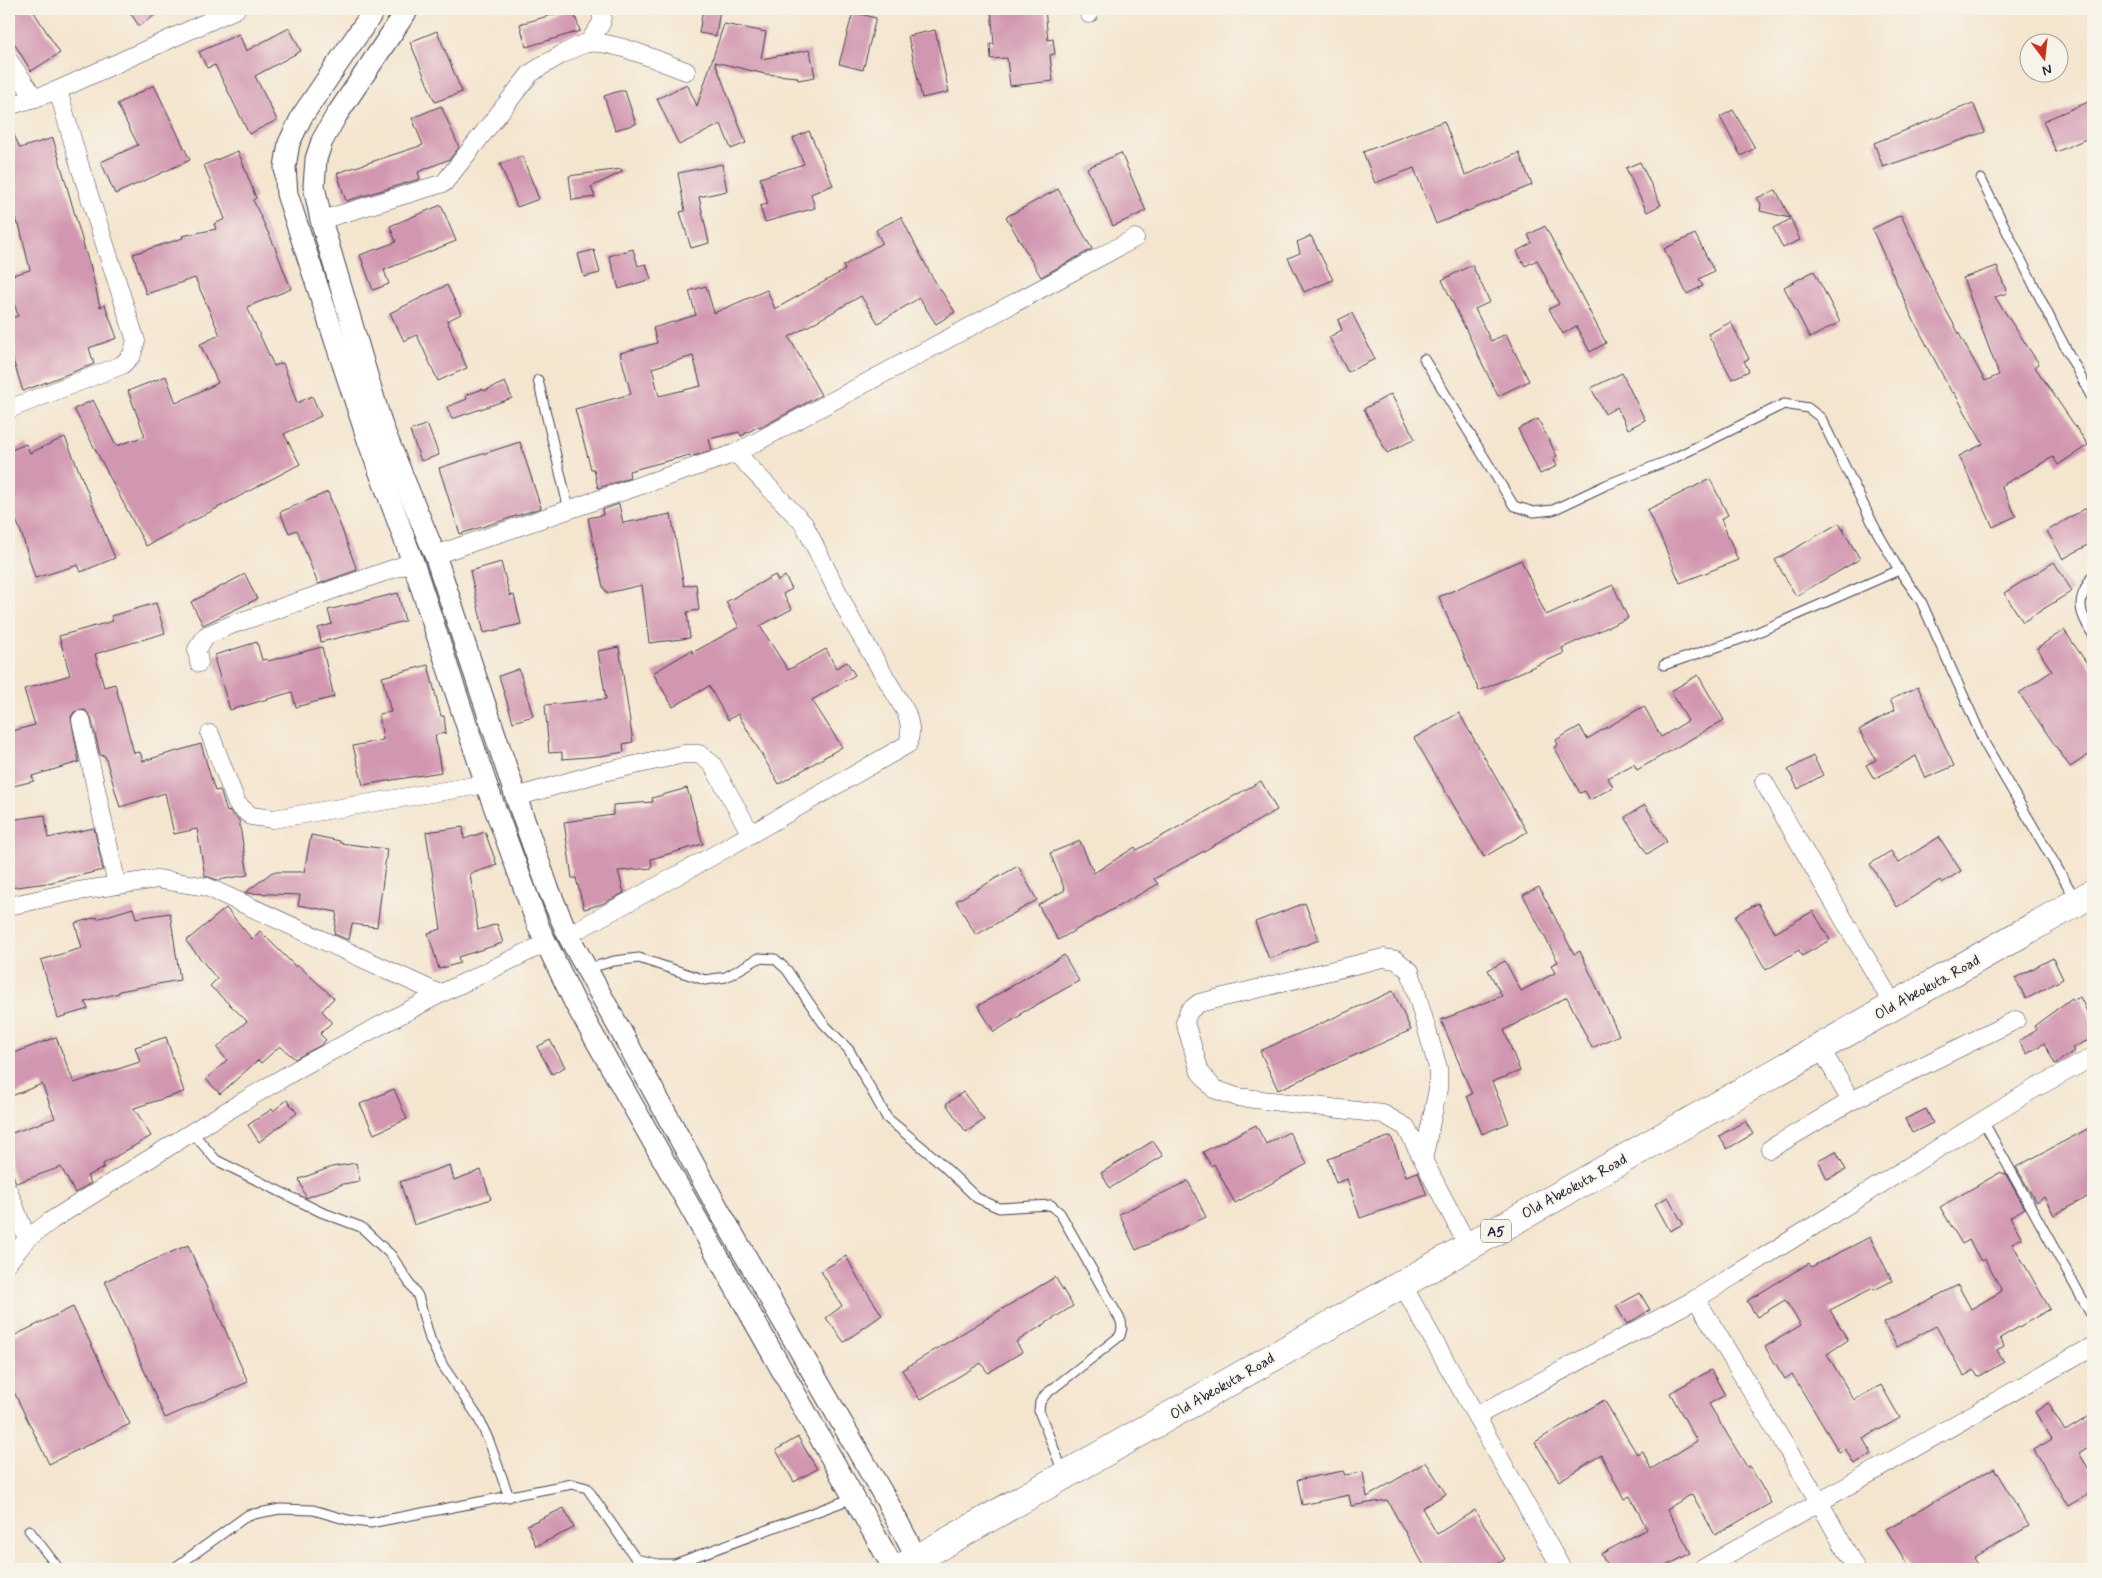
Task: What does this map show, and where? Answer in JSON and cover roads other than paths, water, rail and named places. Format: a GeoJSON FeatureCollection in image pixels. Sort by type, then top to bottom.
{"type":"FeatureCollection","features":[{"type":"Feature","properties":{"kind":"highway","name":"Old Abeokuta Road"},"geometry":{"type":"LineString","coordinates":[[903,1566],[2085,897]]}},
{"type":"Feature","properties":{"kind":"street"},"geometry":{"type":"LineString","coordinates":[[9,106],[58,90],[236,9]]}},
{"type":"Feature","properties":{"kind":"street"},"geometry":{"type":"LineString","coordinates":[[375,9],[302,116],[289,143],[285,167],[287,194],[369,443],[413,562],[486,784],[535,919],[546,943],[575,1003],[854,1497],[903,1566]]}},
{"type":"Feature","properties":{"kind":"street"},"geometry":{"type":"LineString","coordinates":[[408,9],[336,116],[322,141],[316,159],[314,186],[321,220],[382,426],[435,555],[516,797],[548,888],[568,934],[720,1212],[888,1503],[903,1566]]}},
{"type":"Feature","properties":{"kind":"street"},"geometry":{"type":"LineString","coordinates":[[321,220],[444,183],[530,74],[547,62],[588,43],[601,24],[603,9]]}},
{"type":"Feature","properties":{"kind":"street"},"geometry":{"type":"LineString","coordinates":[[588,43],[616,46],[686,70]]}},
{"type":"Feature","properties":{"kind":"street"},"geometry":{"type":"LineString","coordinates":[[9,61],[35,98]]}},
{"type":"Feature","properties":{"kind":"street"},"geometry":{"type":"LineString","coordinates":[[9,409],[122,365],[132,355],[136,341],[81,170],[58,90]]}},
{"type":"Feature","properties":{"kind":"street"},"geometry":{"type":"LineString","coordinates":[[435,555],[736,453],[1135,238]]}},
{"type":"Feature","properties":{"kind":"street"},"geometry":{"type":"LineString","coordinates":[[568,934],[751,834],[908,744],[911,726],[906,712],[852,621],[804,524],[736,453]]}},
{"type":"Feature","properties":{"kind":"street"},"geometry":{"type":"LineString","coordinates":[[199,663],[197,649],[207,635],[413,562]]}},
{"type":"Feature","properties":{"kind":"street"},"geometry":{"type":"LineString","coordinates":[[81,720],[117,885]]}},
{"type":"Feature","properties":{"kind":"street"},"geometry":{"type":"LineString","coordinates":[[210,734],[237,804],[251,816],[273,819],[486,784]]}},
{"type":"Feature","properties":{"kind":"street"},"geometry":{"type":"LineString","coordinates":[[516,797],[609,771],[684,754],[699,754],[712,764],[751,834]]}},
{"type":"Feature","properties":{"kind":"street"},"geometry":{"type":"LineString","coordinates":[[1764,782],[1894,1006]]}},
{"type":"Feature","properties":{"kind":"street"},"geometry":{"type":"LineString","coordinates":[[9,906],[72,892],[157,879],[207,887],[440,994]]}},
{"type":"Feature","properties":{"kind":"street"},"geometry":{"type":"LineString","coordinates":[[9,1261],[27,1239],[52,1220],[192,1132],[303,1066],[440,994],[546,943]]}},
{"type":"Feature","properties":{"kind":"street"},"geometry":{"type":"LineString","coordinates":[[1423,1160],[1438,1089],[1438,1068],[1410,971],[1396,960],[1383,958],[1199,1003],[1189,1011],[1185,1022],[1200,1072],[1214,1089],[1237,1097],[1383,1114],[1406,1127],[1423,1160],[1468,1246]]}},
{"type":"Feature","properties":{"kind":"street"},"geometry":{"type":"LineString","coordinates":[[1770,1149],[1851,1101],[2016,1020]]}},
{"type":"Feature","properties":{"kind":"street"},"geometry":{"type":"LineString","coordinates":[[1820,1048],[1851,1101]]}},
{"type":"Feature","properties":{"kind":"street"},"geometry":{"type":"LineString","coordinates":[[1476,1416],[1696,1298],[2032,1090],[2093,1057]]}},
{"type":"Feature","properties":{"kind":"street"},"geometry":{"type":"LineString","coordinates":[[9,1192],[27,1239]]}},
{"type":"Feature","properties":{"kind":"street"},"geometry":{"type":"LineString","coordinates":[[1402,1284],[1562,1569]]}},
{"type":"Feature","properties":{"kind":"street"},"geometry":{"type":"LineString","coordinates":[[1696,1298],[1820,1502],[1856,1569]]}},
{"type":"Feature","properties":{"kind":"street"},"geometry":{"type":"LineString","coordinates":[[1702,1569],[2093,1346]]}},
{"type":"Feature","properties":{"kind":"lane"},"geometry":{"type":"LineString","coordinates":[[1981,179],[2093,400]]}},
{"type":"Feature","properties":{"kind":"lane"},"geometry":{"type":"LineString","coordinates":[[1424,359],[1514,506],[1534,512],[1553,510],[1614,482],[1670,460],[1784,404],[1808,408],[1822,418],[1867,512],[1899,570],[1921,601],[1985,744],[2085,897]]}},
{"type":"Feature","properties":{"kind":"lane"},"geometry":{"type":"LineString","coordinates":[[538,380],[569,510]]}},
{"type":"Feature","properties":{"kind":"lane"},"geometry":{"type":"LineString","coordinates":[[1664,665],[1750,636],[1899,570]]}},
{"type":"Feature","properties":{"kind":"lane"},"geometry":{"type":"LineString","coordinates":[[2093,575],[2082,593],[2080,609],[2093,635]]}},
{"type":"Feature","properties":{"kind":"lane"},"geometry":{"type":"LineString","coordinates":[[586,970],[614,961],[639,958],[705,980],[726,977],[760,958],[775,959],[787,970],[823,1022],[849,1050],[887,1118],[936,1158],[977,1198],[999,1208],[1051,1204],[1060,1213],[1121,1321],[1122,1328],[1120,1336],[1046,1394],[1040,1402],[1039,1412],[1065,1475]]}},
{"type":"Feature","properties":{"kind":"lane"},"geometry":{"type":"LineString","coordinates":[[1983,1121],[2093,1318]]}},
{"type":"Feature","properties":{"kind":"lane"},"geometry":{"type":"LineString","coordinates":[[192,1132],[216,1160],[321,1212],[361,1227],[391,1255],[418,1296],[430,1339],[442,1366],[478,1417],[489,1441],[508,1497]]}},
{"type":"Feature","properties":{"kind":"lane"},"geometry":{"type":"LineString","coordinates":[[172,1569],[248,1515],[280,1509],[313,1510],[348,1520],[370,1523],[572,1484],[587,1488],[636,1559],[658,1564],[675,1564],[696,1558],[854,1497]]}},
{"type":"Feature","properties":{"kind":"lane"},"geometry":{"type":"LineString","coordinates":[[29,1530],[59,1569]]}},
{"type":"Feature","properties":{"kind":"lane"},"geometry":{"type":"LineString","coordinates":[[646,1569],[658,1564]]}}]}
